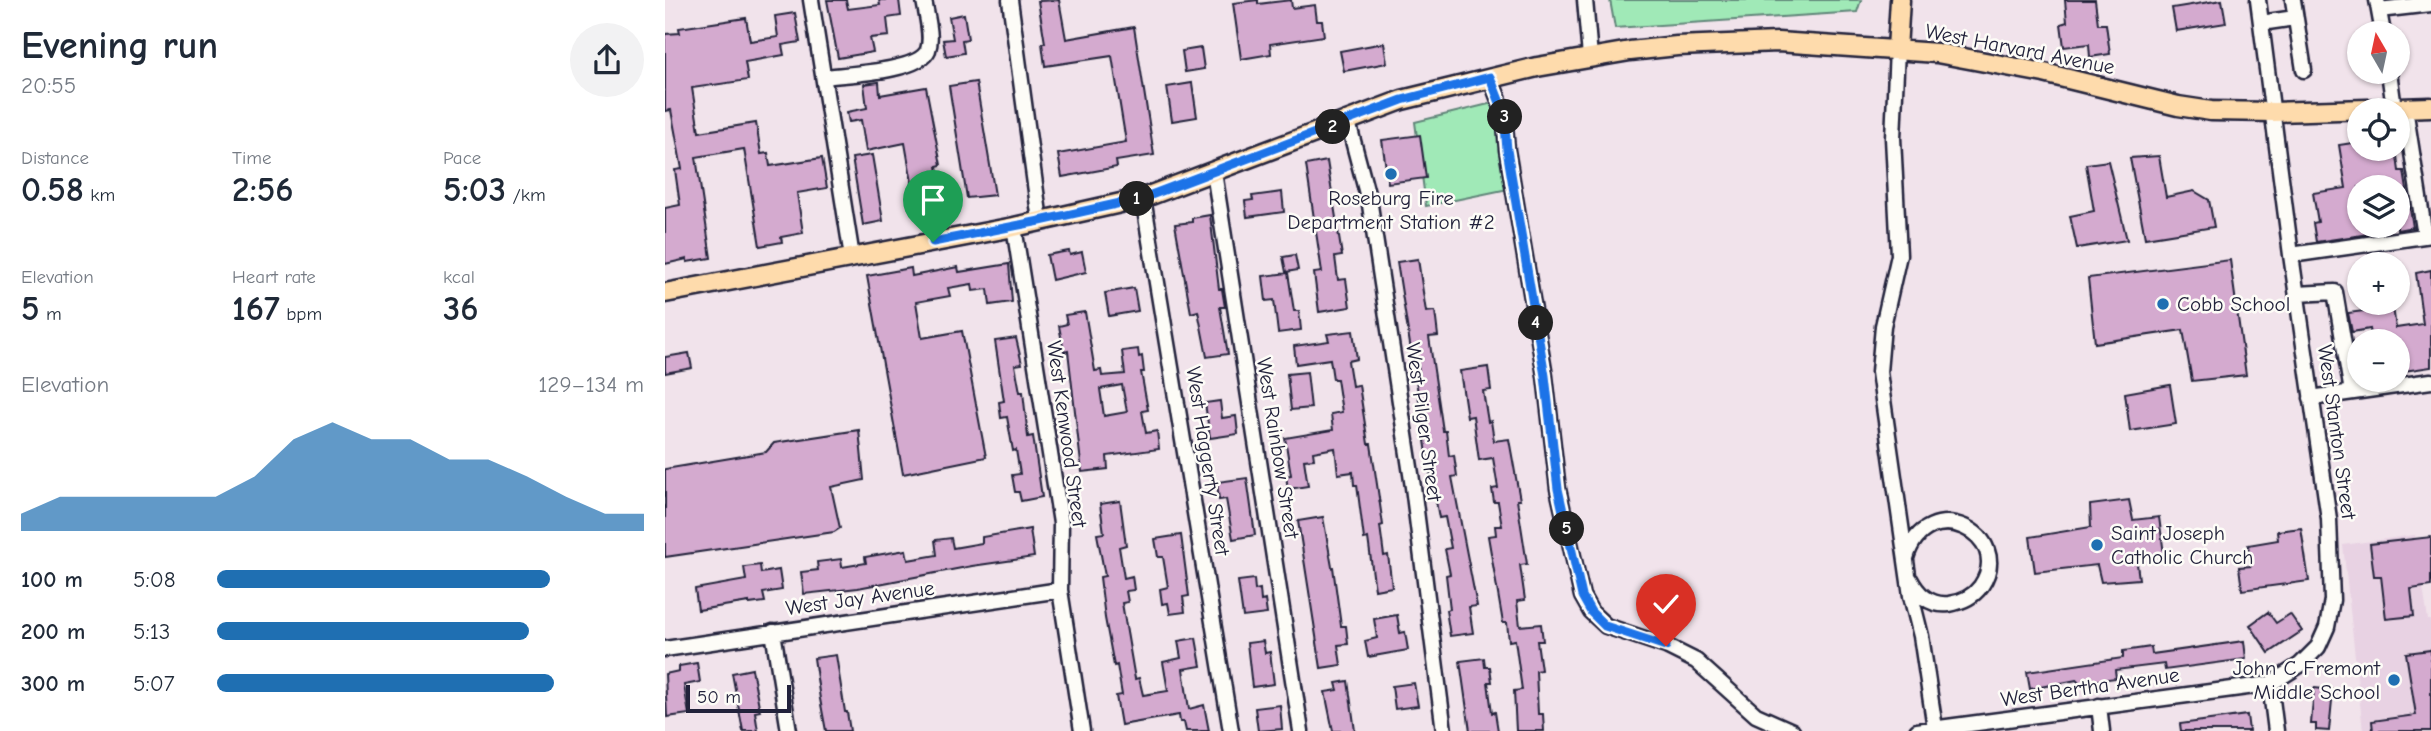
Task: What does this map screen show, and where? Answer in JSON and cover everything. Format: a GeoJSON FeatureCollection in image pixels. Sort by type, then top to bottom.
{"type":"FeatureCollection","features":[{"type":"Feature","properties":{"kind":"main road"},"geometry":{"type":"LineString","coordinates":[[1897,49],[1900,0]]}},
{"type":"Feature","properties":{"kind":"main road","name":"West Harvard Avenue"},"geometry":{"type":"LineString","coordinates":[[665,293],[1014,227],[1143,198],[1402,100],[1490,77],[1591,57],[1677,46],[1752,42],[1897,49],[2032,71],[2178,107],[2211,111],[2274,112],[2347,110]]}},
{"type":"Feature","properties":{"kind":"main road","name":"West Harvard Avenue"},"geometry":{"type":"LineString","coordinates":[[2410,108],[2431,107]]}},
{"type":"Feature","properties":{"kind":"street"},"geometry":{"type":"LineString","coordinates":[[811,0],[852,257]]}},
{"type":"Feature","properties":{"kind":"street"},"geometry":{"type":"LineString","coordinates":[[824,77],[906,66],[923,58],[929,49],[924,0]]}},
{"type":"Feature","properties":{"kind":"street"},"geometry":{"type":"LineString","coordinates":[[1010,0],[1040,221]]}},
{"type":"Feature","properties":{"kind":"street"},"geometry":{"type":"LineString","coordinates":[[1585,0],[1591,57]]}},
{"type":"Feature","properties":{"kind":"street","name":"West Stanton Street"},"geometry":{"type":"LineString","coordinates":[[2258,0],[2329,519],[2332,600],[2327,627],[2318,647],[2300,666],[2270,684]]}},
{"type":"Feature","properties":{"kind":"street"},"geometry":{"type":"LineString","coordinates":[[2293,0],[2304,70]]}},
{"type":"Feature","properties":{"kind":"street"},"geometry":{"type":"LineString","coordinates":[[2378,5],[2431,4]]}},
{"type":"Feature","properties":{"kind":"street"},"geometry":{"type":"LineString","coordinates":[[2262,23],[2295,18]]}},
{"type":"Feature","properties":{"kind":"street"},"geometry":{"type":"LineString","coordinates":[[1897,49],[1893,138],[1899,255],[1883,326],[1879,372],[1906,559],[1935,728]]}},
{"type":"Feature","properties":{"kind":"street"},"geometry":{"type":"LineString","coordinates":[[1490,77],[1504,113],[1507,150],[1545,376],[1558,489],[1582,596],[1591,612],[1605,626],[1666,646],[1696,661],[1756,715],[1792,731]]}},
{"type":"Feature","properties":{"kind":"street","name":"West Pilger Street"},"geometry":{"type":"LineString","coordinates":[[1348,121],[1370,205],[1413,487],[1444,731]]}},
{"type":"Feature","properties":{"kind":"street"},"geometry":{"type":"LineString","coordinates":[[2291,255],[2428,235],[2410,153]]}},
{"type":"Feature","properties":{"kind":"street","name":"West Rainbow Street"},"geometry":{"type":"LineString","coordinates":[[1214,172],[1301,731]]}},
{"type":"Feature","properties":{"kind":"street","name":"West Haggerty Street"},"geometry":{"type":"LineString","coordinates":[[1143,198],[1231,731]]}},
{"type":"Feature","properties":{"kind":"street","name":"West Kenwood Street"},"geometry":{"type":"LineString","coordinates":[[1014,227],[1061,523],[1060,590],[1083,731]]}},
{"type":"Feature","properties":{"kind":"street"},"geometry":{"type":"LineString","coordinates":[[2297,294],[2335,292],[2347,363]]}},
{"type":"Feature","properties":{"kind":"street"},"geometry":{"type":"LineString","coordinates":[[2410,384],[2431,381]]}},
{"type":"Feature","properties":{"kind":"street"},"geometry":{"type":"LineString","coordinates":[[2311,398],[2352,392]]}},
{"type":"Feature","properties":{"kind":"street"},"geometry":{"type":"LineString","coordinates":[[1906,559],[1910,545],[1921,531],[1939,524],[1957,524],[1973,531],[1985,544],[1989,562],[1983,582],[1969,597],[1961,601],[1933,603],[1918,592],[1909,577]]}},
{"type":"Feature","properties":{"kind":"street","name":"West Jay Avenue"},"geometry":{"type":"LineString","coordinates":[[665,649],[1060,590]]}},
{"type":"Feature","properties":{"kind":"street"},"geometry":{"type":"LineString","coordinates":[[773,632],[789,731]]}},
{"type":"Feature","properties":{"kind":"street"},"geometry":{"type":"LineString","coordinates":[[2270,684],[2276,731]]}},
{"type":"Feature","properties":{"kind":"street","name":"West Bertha Avenue"},"geometry":{"type":"LineString","coordinates":[[1917,731],[2270,684]]}},
{"type":"Feature","properties":{"kind":"street"},"geometry":{"type":"LineString","coordinates":[[2099,706],[2102,731]]}},
{"type":"Feature","properties":{"kind":"shaded area"},"geometry":{"type":"Polygon","coordinates":[[[2415,535],[2428,620],[2431,620],[2431,731],[2363,731],[2343,545],[2415,535]]]}},
{"type":"Feature","properties":{"kind":"green space"},"geometry":{"type":"Polygon","coordinates":[[[1610,0],[1861,0],[1857,12],[1615,28],[1610,0]]]}},
{"type":"Feature","properties":{"kind":"green space"},"geometry":{"type":"Polygon","coordinates":[[[1501,101],[1513,188],[1426,206],[1415,122],[1501,101]]]}},
{"type":"Feature","properties":{"kind":"building"},"geometry":{"type":"Polygon","coordinates":[[[827,0],[846,0],[848,9],[880,5],[879,0],[899,0],[901,16],[887,18],[889,36],[870,38],[873,52],[838,58],[827,0]]]}},
{"type":"Feature","properties":{"kind":"building"},"geometry":{"type":"Polygon","coordinates":[[[1059,0],[1066,39],[1134,27],[1154,155],[1116,161],[1117,167],[1062,177],[1058,154],[1126,142],[1112,56],[1045,66],[1042,43],[1045,43],[1038,1],[1059,0]]]}},
{"type":"Feature","properties":{"kind":"building"},"geometry":{"type":"Polygon","coordinates":[[[1258,0],[1258,4],[1291,0],[1292,8],[1315,5],[1317,21],[1322,21],[1324,36],[1270,44],[1271,54],[1241,59],[1233,3],[1258,0]]]}},
{"type":"Feature","properties":{"kind":"building"},"geometry":{"type":"Polygon","coordinates":[[[2065,0],[2095,0],[2098,24],[2106,24],[2110,54],[2090,57],[2089,44],[2064,47],[2061,24],[2067,22],[2065,0]]]}},
{"type":"Feature","properties":{"kind":"building"},"geometry":{"type":"Polygon","coordinates":[[[2222,0],[2226,23],[2176,31],[2172,8],[2222,0]]]}},
{"type":"Feature","properties":{"kind":"building"},"geometry":{"type":"Polygon","coordinates":[[[795,13],[800,42],[782,45],[784,55],[745,62],[748,80],[692,88],[699,132],[756,123],[761,154],[768,153],[770,166],[822,158],[827,188],[797,193],[803,233],[781,237],[782,242],[760,246],[744,149],[696,157],[711,258],[687,262],[687,259],[665,264],[665,208],[680,205],[675,170],[682,169],[671,110],[665,111],[665,34],[680,33],[679,28],[746,18],[750,41],[778,37],[775,16],[795,13]]]}},
{"type":"Feature","properties":{"kind":"building"},"geometry":{"type":"Polygon","coordinates":[[[964,14],[968,39],[962,40],[964,53],[946,56],[943,40],[953,39],[949,17],[964,14]]]}},
{"type":"Feature","properties":{"kind":"building"},"geometry":{"type":"Polygon","coordinates":[[[1384,43],[1387,63],[1344,71],[1340,51],[1384,43]]]}},
{"type":"Feature","properties":{"kind":"building"},"geometry":{"type":"Polygon","coordinates":[[[1201,48],[1204,69],[1185,72],[1182,51],[1201,48]]]}},
{"type":"Feature","properties":{"kind":"building"},"geometry":{"type":"Polygon","coordinates":[[[879,82],[880,95],[926,87],[941,165],[937,166],[941,189],[914,194],[905,143],[866,151],[861,120],[849,122],[847,112],[867,108],[864,84],[879,82]]]}},
{"type":"Feature","properties":{"kind":"building"},"geometry":{"type":"Polygon","coordinates":[[[976,82],[995,195],[967,198],[949,86],[976,82]]]}},
{"type":"Feature","properties":{"kind":"building"},"geometry":{"type":"Polygon","coordinates":[[[1192,83],[1197,117],[1172,121],[1167,87],[1192,83]]]}},
{"type":"Feature","properties":{"kind":"building"},"geometry":{"type":"Polygon","coordinates":[[[1420,135],[1426,178],[1388,183],[1382,140],[1420,135]]]}},
{"type":"Feature","properties":{"kind":"building"},"geometry":{"type":"Polygon","coordinates":[[[2347,144],[2347,161],[2398,161],[2399,171],[2404,171],[2405,175],[2347,175],[2347,237],[2316,242],[2313,223],[2318,222],[2313,193],[2346,188],[2339,145],[2347,144]]]}},
{"type":"Feature","properties":{"kind":"building"},"geometry":{"type":"Polygon","coordinates":[[[872,155],[883,221],[863,225],[852,158],[872,155]]]}},
{"type":"Feature","properties":{"kind":"building"},"geometry":{"type":"Polygon","coordinates":[[[2159,156],[2166,197],[2194,191],[2209,200],[2214,227],[2145,238],[2130,158],[2159,156]]]}},
{"type":"Feature","properties":{"kind":"building"},"geometry":{"type":"Polygon","coordinates":[[[1327,161],[1342,256],[1335,257],[1338,280],[1346,279],[1350,307],[1319,312],[1314,273],[1322,272],[1306,165],[1327,161]]]}},
{"type":"Feature","properties":{"kind":"building"},"geometry":{"type":"Polygon","coordinates":[[[2108,161],[2127,240],[2077,248],[2070,216],[2094,211],[2086,164],[2108,161]]]}},
{"type":"Feature","properties":{"kind":"building"},"geometry":{"type":"Polygon","coordinates":[[[1282,192],[1284,212],[1247,217],[1245,201],[1253,200],[1252,196],[1282,192]]]}},
{"type":"Feature","properties":{"kind":"building"},"geometry":{"type":"Polygon","coordinates":[[[1210,215],[1219,289],[1222,289],[1225,307],[1220,307],[1228,354],[1207,357],[1198,311],[1191,313],[1175,224],[1192,222],[1192,218],[1210,215]]]}},
{"type":"Feature","properties":{"kind":"building"},"geometry":{"type":"Polygon","coordinates":[[[1069,251],[1070,255],[1082,252],[1086,272],[1052,280],[1047,255],[1069,251]]]}},
{"type":"Feature","properties":{"kind":"building"},"geometry":{"type":"Polygon","coordinates":[[[1295,255],[1298,270],[1286,272],[1283,257],[1295,255]]]}},
{"type":"Feature","properties":{"kind":"building"},"geometry":{"type":"Polygon","coordinates":[[[1418,259],[1426,312],[1435,311],[1438,336],[1429,337],[1443,431],[1446,431],[1449,456],[1454,455],[1457,476],[1452,477],[1477,606],[1469,607],[1473,633],[1450,636],[1446,610],[1450,609],[1446,575],[1450,574],[1445,549],[1451,548],[1445,517],[1439,518],[1430,474],[1416,380],[1420,380],[1417,357],[1412,357],[1397,262],[1418,259]]]}},
{"type":"Feature","properties":{"kind":"building","name":"Cobb School"},"geometry":{"type":"Polygon","coordinates":[[[2230,260],[2246,375],[2192,381],[2183,330],[2095,343],[2088,278],[2230,260]]]}},
{"type":"Feature","properties":{"kind":"building"},"geometry":{"type":"Polygon","coordinates":[[[1009,264],[1012,302],[990,305],[988,289],[973,291],[972,284],[948,288],[950,296],[916,302],[922,338],[962,331],[986,457],[903,474],[867,276],[911,268],[912,276],[958,267],[959,272],[1009,264]]]}},
{"type":"Feature","properties":{"kind":"building"},"geometry":{"type":"Polygon","coordinates":[[[2431,270],[2431,367],[2410,370],[2410,329],[2351,329],[2348,315],[2394,315],[2396,328],[2423,324],[2416,273],[2431,270]]]}},
{"type":"Feature","properties":{"kind":"building"},"geometry":{"type":"Polygon","coordinates":[[[1288,273],[1294,311],[1299,311],[1301,330],[1278,333],[1274,300],[1266,301],[1263,276],[1288,273]]]}},
{"type":"Feature","properties":{"kind":"building"},"geometry":{"type":"Polygon","coordinates":[[[1134,288],[1138,311],[1109,316],[1105,293],[1134,288]]]}},
{"type":"Feature","properties":{"kind":"building"},"geometry":{"type":"Polygon","coordinates":[[[1085,312],[1095,371],[1101,370],[1102,376],[1125,374],[1122,351],[1138,349],[1139,357],[1142,356],[1144,372],[1141,372],[1148,410],[1142,411],[1146,433],[1157,431],[1159,449],[1107,456],[1108,469],[1082,472],[1068,351],[1064,352],[1059,326],[1067,324],[1065,315],[1085,312]],[[1122,385],[1100,389],[1104,416],[1127,412],[1122,385]]]}},
{"type":"Feature","properties":{"kind":"building"},"geometry":{"type":"Polygon","coordinates":[[[1353,331],[1357,359],[1348,361],[1352,386],[1359,385],[1368,444],[1371,444],[1383,525],[1380,526],[1384,556],[1388,555],[1392,587],[1375,590],[1368,538],[1364,539],[1357,485],[1354,485],[1353,472],[1338,474],[1335,448],[1313,452],[1314,459],[1304,460],[1308,486],[1288,489],[1286,476],[1291,475],[1285,438],[1333,430],[1331,414],[1342,412],[1337,379],[1333,379],[1330,359],[1296,364],[1294,346],[1329,341],[1327,334],[1353,331]]]}},
{"type":"Feature","properties":{"kind":"building"},"geometry":{"type":"Polygon","coordinates":[[[1016,338],[1022,364],[1015,365],[1020,392],[1023,392],[1028,437],[1033,436],[1042,497],[1021,501],[1019,492],[1015,492],[1012,475],[1020,474],[1016,450],[1013,451],[1007,417],[1001,418],[999,402],[1004,401],[995,341],[1016,338]]]}},
{"type":"Feature","properties":{"kind":"building"},"geometry":{"type":"Polygon","coordinates":[[[689,353],[692,368],[665,373],[665,357],[689,353]]]}},
{"type":"Feature","properties":{"kind":"building"},"geometry":{"type":"Polygon","coordinates":[[[1488,367],[1491,390],[1483,391],[1488,422],[1491,421],[1494,441],[1509,439],[1520,500],[1517,500],[1527,564],[1520,565],[1525,600],[1517,601],[1520,626],[1541,624],[1543,641],[1537,641],[1541,670],[1536,671],[1538,714],[1543,714],[1544,731],[1516,731],[1514,691],[1522,690],[1515,640],[1509,641],[1507,623],[1503,623],[1488,536],[1496,535],[1495,526],[1502,526],[1498,502],[1494,502],[1492,489],[1498,488],[1493,458],[1479,460],[1473,416],[1467,417],[1460,371],[1488,367]]]}},
{"type":"Feature","properties":{"kind":"building"},"geometry":{"type":"Polygon","coordinates":[[[1307,372],[1311,408],[1291,410],[1287,374],[1307,372]]]}},
{"type":"Feature","properties":{"kind":"building"},"geometry":{"type":"Polygon","coordinates":[[[2170,385],[2176,424],[2130,431],[2125,393],[2170,385]]]}},
{"type":"Feature","properties":{"kind":"building"},"geometry":{"type":"Polygon","coordinates":[[[1220,401],[1222,418],[1236,416],[1238,434],[1210,438],[1205,403],[1220,401]]]}},
{"type":"Feature","properties":{"kind":"building"},"geometry":{"type":"Polygon","coordinates":[[[859,430],[864,480],[831,487],[840,528],[834,532],[665,557],[665,469],[766,452],[774,443],[859,430]]]}},
{"type":"Feature","properties":{"kind":"building"},"geometry":{"type":"Polygon","coordinates":[[[1247,478],[1255,535],[1233,539],[1226,499],[1219,500],[1217,482],[1247,478]]]}},
{"type":"Feature","properties":{"kind":"building","name":"Saint Joseph Catholic Church"},"geometry":{"type":"Polygon","coordinates":[[[2129,500],[2133,520],[2159,517],[2164,554],[2136,556],[2139,579],[2101,582],[2097,565],[2035,572],[2030,537],[2091,527],[2090,505],[2129,500]]]}},
{"type":"Feature","properties":{"kind":"building"},"geometry":{"type":"Polygon","coordinates":[[[1120,501],[1126,545],[1119,547],[1124,578],[1132,576],[1134,590],[1126,591],[1128,602],[1122,603],[1135,679],[1139,678],[1143,695],[1168,691],[1163,662],[1181,658],[1178,641],[1196,638],[1201,666],[1183,669],[1189,709],[1204,705],[1209,731],[1186,731],[1179,715],[1121,725],[1116,696],[1122,695],[1105,618],[1100,577],[1105,576],[1097,534],[1104,533],[1100,504],[1120,501]]]}},
{"type":"Feature","properties":{"kind":"building"},"geometry":{"type":"Polygon","coordinates":[[[1323,517],[1341,626],[1346,626],[1348,644],[1338,645],[1341,665],[1321,668],[1298,521],[1323,517]]]}},
{"type":"Feature","properties":{"kind":"building"},"geometry":{"type":"Polygon","coordinates":[[[2301,528],[2309,581],[2242,590],[2239,567],[2251,566],[2248,545],[2278,540],[2277,531],[2301,528]]]}},
{"type":"Feature","properties":{"kind":"building"},"geometry":{"type":"Polygon","coordinates":[[[1030,529],[1034,557],[858,588],[804,594],[801,572],[818,570],[817,562],[841,559],[842,567],[866,563],[865,557],[906,550],[908,560],[937,555],[935,540],[951,538],[953,548],[982,543],[982,537],[1030,529]]]}},
{"type":"Feature","properties":{"kind":"building"},"geometry":{"type":"Polygon","coordinates":[[[1181,535],[1189,596],[1183,597],[1185,612],[1170,614],[1168,603],[1162,604],[1160,589],[1168,587],[1163,557],[1158,557],[1155,539],[1181,535]]]}},
{"type":"Feature","properties":{"kind":"building"},"geometry":{"type":"Polygon","coordinates":[[[2431,537],[2431,586],[2411,589],[2414,616],[2386,619],[2381,576],[2374,576],[2370,544],[2431,537]]]}},
{"type":"Feature","properties":{"kind":"building"},"geometry":{"type":"Polygon","coordinates":[[[760,565],[761,573],[779,570],[782,590],[763,593],[765,602],[698,610],[695,589],[746,580],[744,567],[760,565]]]}},
{"type":"Feature","properties":{"kind":"building"},"geometry":{"type":"Polygon","coordinates":[[[1254,579],[1255,590],[1260,589],[1261,601],[1265,600],[1267,614],[1243,617],[1238,581],[1254,579]]]}},
{"type":"Feature","properties":{"kind":"building"},"geometry":{"type":"Polygon","coordinates":[[[2268,612],[2276,623],[2290,614],[2302,631],[2269,653],[2250,625],[2268,612]]]}},
{"type":"Feature","properties":{"kind":"building"},"geometry":{"type":"Polygon","coordinates":[[[1397,615],[1400,633],[1405,632],[1408,650],[1368,657],[1365,641],[1377,638],[1374,619],[1397,615]]]}},
{"type":"Feature","properties":{"kind":"building"},"geometry":{"type":"Polygon","coordinates":[[[1263,641],[1265,653],[1270,652],[1274,684],[1252,687],[1247,643],[1263,641]]]}},
{"type":"Feature","properties":{"kind":"building"},"geometry":{"type":"Polygon","coordinates":[[[2244,641],[2246,659],[2165,670],[2164,664],[2115,670],[2116,678],[2078,683],[2077,680],[2030,689],[2027,672],[2123,658],[2123,651],[2151,647],[2152,654],[2244,641]]]}},
{"type":"Feature","properties":{"kind":"building"},"geometry":{"type":"Polygon","coordinates":[[[2431,650],[2431,731],[2373,731],[2372,721],[2416,715],[2406,653],[2431,650]]]}},
{"type":"Feature","properties":{"kind":"building"},"geometry":{"type":"Polygon","coordinates":[[[836,655],[850,731],[826,731],[820,699],[814,658],[836,655]]]}},
{"type":"Feature","properties":{"kind":"building"},"geometry":{"type":"Polygon","coordinates":[[[1484,658],[1485,667],[1490,667],[1492,682],[1488,682],[1492,713],[1495,712],[1498,731],[1470,731],[1460,661],[1484,658]]]}},
{"type":"Feature","properties":{"kind":"building"},"geometry":{"type":"Polygon","coordinates":[[[697,663],[700,682],[684,685],[689,714],[667,717],[665,674],[679,671],[679,666],[697,663]]]}},
{"type":"Feature","properties":{"kind":"building"},"geometry":{"type":"Polygon","coordinates":[[[752,669],[760,711],[755,712],[758,731],[743,731],[732,673],[752,669]]]}},
{"type":"Feature","properties":{"kind":"building"},"geometry":{"type":"Polygon","coordinates":[[[1348,681],[1355,731],[1333,731],[1325,692],[1338,690],[1336,683],[1348,681]]]}},
{"type":"Feature","properties":{"kind":"building"},"geometry":{"type":"Polygon","coordinates":[[[1414,683],[1418,706],[1395,709],[1392,686],[1414,683]]]}},
{"type":"Feature","properties":{"kind":"building"},"geometry":{"type":"Polygon","coordinates":[[[2314,688],[2333,690],[2329,731],[2316,730],[2316,724],[2311,724],[2314,688]]]}},
{"type":"Feature","properties":{"kind":"building"},"geometry":{"type":"Polygon","coordinates":[[[1280,705],[1282,729],[1258,731],[1255,708],[1280,705]]]}},
{"type":"Feature","properties":{"kind":"building"},"geometry":{"type":"Polygon","coordinates":[[[2247,715],[2249,731],[2181,731],[2180,724],[2247,715]]]}},
{"type":"Feature","properties":{"kind":"place","name":"Roseburg Fire Department Station #2"},"geometry":{"type":"Point","coordinates":[1391,174]}},
{"type":"Feature","properties":{"kind":"place","name":"Cobb School"},"geometry":{"type":"Point","coordinates":[2163,304]}},
{"type":"Feature","properties":{"kind":"place","name":"Saint Joseph Catholic Church"},"geometry":{"type":"Point","coordinates":[2097,545]}},
{"type":"Feature","properties":{"kind":"place","name":"John C Fremont Middle School"},"geometry":{"type":"Point","coordinates":[2394,680]}},
{"type":"Feature","properties":{"kind":"route"},"geometry":{"type":"LineString","coordinates":[[933,242],[1143,198],[1402,100],[1490,77],[1504,113],[1507,150],[1545,376],[1558,489],[1582,596],[1591,612],[1605,626],[1666,646]]}}]}
